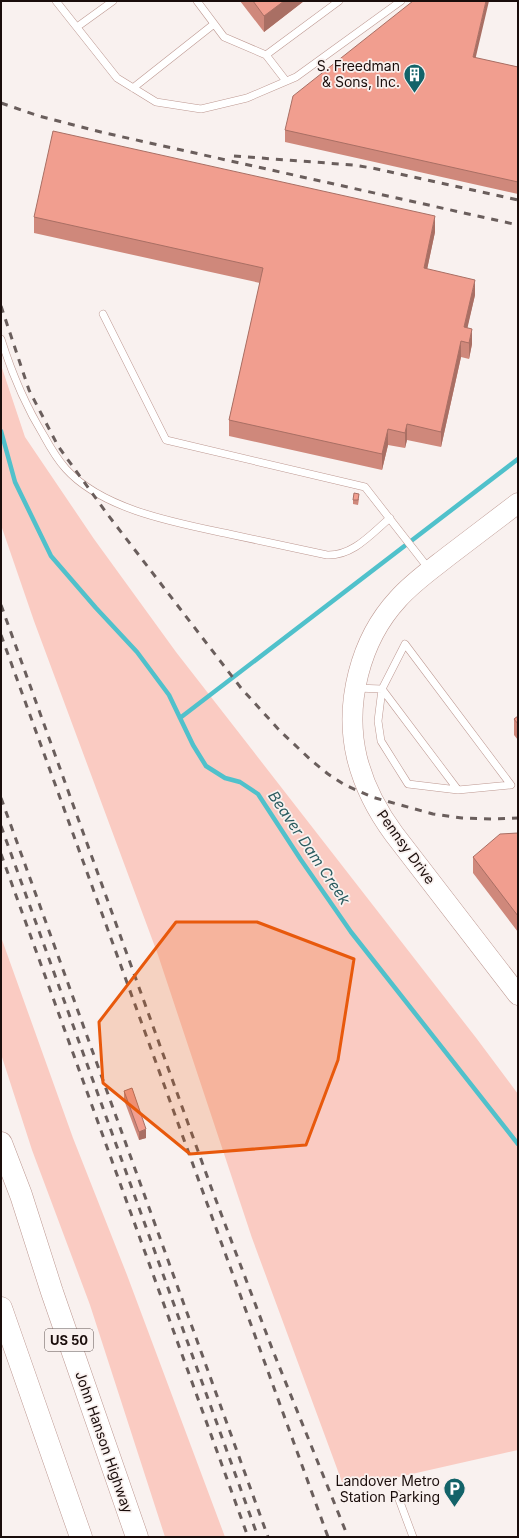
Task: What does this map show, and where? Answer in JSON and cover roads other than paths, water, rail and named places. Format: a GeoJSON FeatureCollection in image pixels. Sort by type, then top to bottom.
{"type":"FeatureCollection","features":[{"type":"Feature","properties":{"kind":"highway","name":"John Hanson Highway"},"geometry":{"type":"LineString","coordinates":[[1,1143],[21,1195],[52,1292],[137,1537]]}},
{"type":"Feature","properties":{"kind":"highway"},"geometry":{"type":"LineString","coordinates":[[1,1308],[81,1537]]}},
{"type":"Feature","properties":{"kind":"main road","name":"Pennsy Drive"},"geometry":{"type":"LineString","coordinates":[[518,503],[430,570],[396,601],[374,634],[362,662],[356,688],[354,731],[357,758],[366,784],[377,808],[394,834],[518,995]]}},
{"type":"Feature","properties":{"kind":"lane"},"geometry":{"type":"LineString","coordinates":[[56,1],[117,78],[156,102],[201,109],[247,98],[296,77],[401,1]]}},
{"type":"Feature","properties":{"kind":"lane"},"geometry":{"type":"LineString","coordinates":[[77,27],[113,1]]}},
{"type":"Feature","properties":{"kind":"lane"},"geometry":{"type":"LineString","coordinates":[[197,1],[224,37],[266,55],[286,81]]}},
{"type":"Feature","properties":{"kind":"lane"},"geometry":{"type":"LineString","coordinates":[[266,55],[339,1]]}},
{"type":"Feature","properties":{"kind":"lane"},"geometry":{"type":"LineString","coordinates":[[133,88],[214,24]]}},
{"type":"Feature","properties":{"kind":"lane"},"geometry":{"type":"LineString","coordinates":[[103,314],[166,440],[365,487],[430,570]]}},
{"type":"Feature","properties":{"kind":"lane"},"geometry":{"type":"LineString","coordinates":[[1,340],[20,394],[30,414],[60,463],[73,476],[97,493],[113,501],[148,515],[186,525],[327,555],[341,555],[352,550],[390,518]]}},
{"type":"Feature","properties":{"kind":"lane"},"geometry":{"type":"LineString","coordinates":[[405,644],[511,785],[458,790],[408,784],[380,741],[378,721],[382,689],[405,644]]}},
{"type":"Feature","properties":{"kind":"lane"},"geometry":{"type":"LineString","coordinates":[[356,688],[382,689]]}},
{"type":"Feature","properties":{"kind":"lane"},"geometry":{"type":"LineString","coordinates":[[382,689],[458,790]]}},
{"type":"Feature","properties":{"kind":"lane"},"geometry":{"type":"LineString","coordinates":[[398,1494],[412,1537]]}},
{"type":"Feature","properties":{"kind":"waterway","name":"Beaver Dam Creek"},"geometry":{"type":"LineString","coordinates":[[1,431],[15,482],[51,556],[137,652],[169,695],[193,745],[206,766],[225,778],[240,782],[258,794],[301,860],[351,932],[518,1144]]}},
{"type":"Feature","properties":{"kind":"waterway"},"geometry":{"type":"LineString","coordinates":[[180,718],[518,459]]}},
{"type":"Feature","properties":{"kind":"railway"},"geometry":{"type":"LineString","coordinates":[[1,103],[39,116],[105,133],[518,225]]}},
{"type":"Feature","properties":{"kind":"railway"},"geometry":{"type":"LineString","coordinates":[[234,156],[353,165],[518,200]]}},
{"type":"Feature","properties":{"kind":"railway"},"geometry":{"type":"LineString","coordinates":[[1,306],[29,390],[58,446],[108,515],[241,688],[280,731],[328,774],[345,785],[372,797],[433,814],[462,818],[518,818]]}},
{"type":"Feature","properties":{"kind":"railway"},"geometry":{"type":"LineString","coordinates":[[1,605],[211,1187],[273,1351],[348,1537]]}},
{"type":"Feature","properties":{"kind":"railway"},"geometry":{"type":"LineString","coordinates":[[1,635],[328,1537]]}},
{"type":"Feature","properties":{"kind":"railway"},"geometry":{"type":"LineString","coordinates":[[1,798],[268,1537]]}},
{"type":"Feature","properties":{"kind":"railway"},"geometry":{"type":"LineString","coordinates":[[1,826],[258,1537]]}},
{"type":"Feature","properties":{"kind":"railway"},"geometry":{"type":"LineString","coordinates":[[1,854],[248,1537]]}},
{"type":"Feature","properties":{"kind":"place","name":"S. Freedman & Sons, Inc."},"geometry":{"type":"Point","coordinates":[415,94]}},
{"type":"Feature","properties":{"kind":"place","name":"Landover Metro Station Parking"},"geometry":{"type":"Point","coordinates":[455,1508]}}]}
